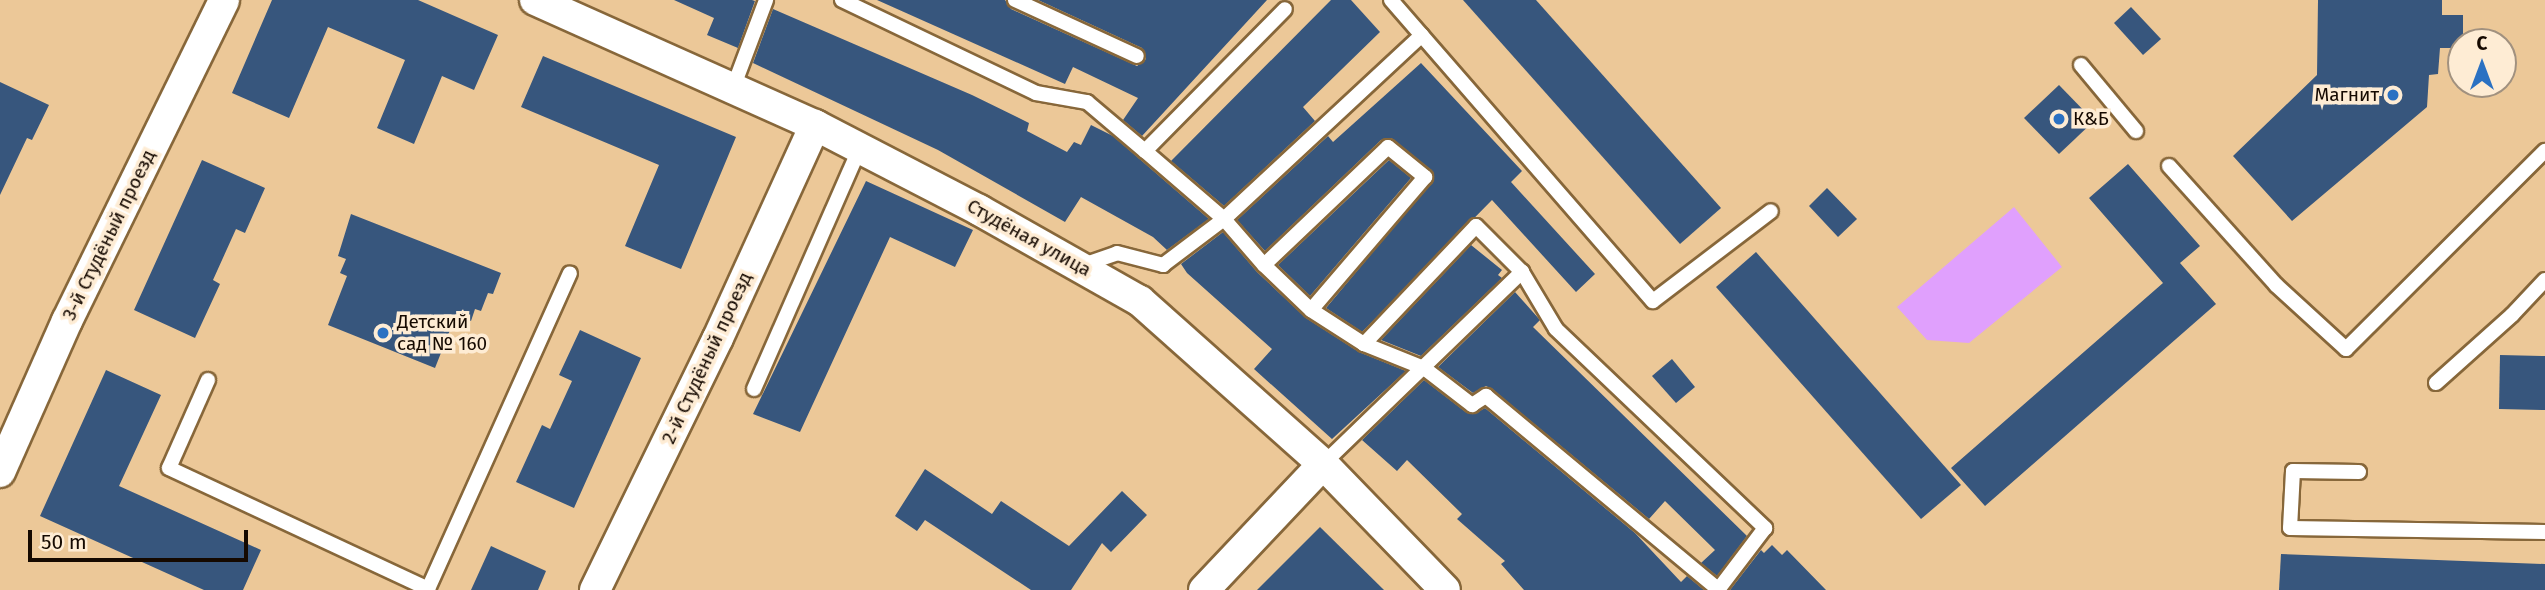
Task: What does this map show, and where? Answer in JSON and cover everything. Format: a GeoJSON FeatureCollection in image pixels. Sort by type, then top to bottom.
{"type":"FeatureCollection","features":[{"type":"Feature","properties":{"kind":"street","name":"3-й Студёный проезд"},"geometry":{"type":"LineString","coordinates":[[0,472],[67,321],[224,0]]}},
{"type":"Feature","properties":{"kind":"street","name":"Студёная улица"},"geometry":{"type":"LineString","coordinates":[[535,0],[860,147],[1140,301],[1324,464],[1445,590]]}},
{"type":"Feature","properties":{"kind":"street","name":"2-й Студёный проезд"},"geometry":{"type":"LineString","coordinates":[[595,590],[718,338],[815,125]]}},
{"type":"Feature","properties":{"kind":"street"},"geometry":{"type":"LineString","coordinates":[[1204,590],[1324,464]]}},
{"type":"Feature","properties":{"kind":"lane"},"geometry":{"type":"LineString","coordinates":[[733,88],[766,0]]}},
{"type":"Feature","properties":{"kind":"lane"},"geometry":{"type":"LineString","coordinates":[[842,0],[1036,93],[1087,102],[1224,219],[1264,265],[1311,310],[1364,344],[1424,368],[1472,405],[1486,396],[1718,590],[1765,528],[1556,329],[1522,272],[1476,226],[1364,344]]}},
{"type":"Feature","properties":{"kind":"lane"},"geometry":{"type":"LineString","coordinates":[[1014,0],[1137,56]]}},
{"type":"Feature","properties":{"kind":"lane"},"geometry":{"type":"LineString","coordinates":[[1391,0],[1653,301],[1771,211]]}},
{"type":"Feature","properties":{"kind":"lane"},"geometry":{"type":"LineString","coordinates":[[1146,151],[1285,9]]}},
{"type":"Feature","properties":{"kind":"lane"},"geometry":{"type":"LineString","coordinates":[[1078,266],[1117,253],[1163,265],[1224,219],[1422,35]]}},
{"type":"Feature","properties":{"kind":"lane"},"geometry":{"type":"LineString","coordinates":[[2081,65],[2136,131]]}},
{"type":"Feature","properties":{"kind":"lane"},"geometry":{"type":"LineString","coordinates":[[754,388],[860,147]]}},
{"type":"Feature","properties":{"kind":"lane"},"geometry":{"type":"LineString","coordinates":[[1264,265],[1388,147],[1425,177],[1311,310]]}},
{"type":"Feature","properties":{"kind":"lane"},"geometry":{"type":"LineString","coordinates":[[2169,166],[2276,285],[2346,349],[2545,151]]}},
{"type":"Feature","properties":{"kind":"lane"},"geometry":{"type":"LineString","coordinates":[[1324,464],[1522,272]]}},
{"type":"Feature","properties":{"kind":"lane"},"geometry":{"type":"LineString","coordinates":[[208,380],[169,468],[428,589],[570,273]]}},
{"type":"Feature","properties":{"kind":"lane"},"geometry":{"type":"LineString","coordinates":[[2436,383],[2545,280]]}},
{"type":"Feature","properties":{"kind":"lane"},"geometry":{"type":"LineString","coordinates":[[2529,298],[2545,300]]}},
{"type":"Feature","properties":{"kind":"lane"},"geometry":{"type":"LineString","coordinates":[[2359,472],[2293,471],[2290,528],[2545,532]]}},
{"type":"Feature","properties":{"kind":"shaded area"},"geometry":{"type":"Polygon","coordinates":[[[2014,207],[2062,267],[1969,343],[1927,340],[1897,307],[2014,207]]]}},
{"type":"Feature","properties":{"kind":"building"},"geometry":{"type":"Polygon","coordinates":[[[272,0],[418,0],[498,35],[474,90],[442,76],[414,144],[377,128],[405,60],[328,27],[289,118],[232,93],[272,0]]]}},
{"type":"Feature","properties":{"kind":"building"},"geometry":{"type":"Polygon","coordinates":[[[674,0],[755,1],[738,48],[707,35],[714,18],[674,0]]]}},
{"type":"Feature","properties":{"kind":"building"},"geometry":{"type":"Polygon","coordinates":[[[877,0],[1005,0],[1011,9],[1137,66],[1146,59],[1142,48],[1038,0],[1267,0],[1142,136],[1123,120],[1138,98],[1073,67],[1065,84],[877,0]]]}},
{"type":"Feature","properties":{"kind":"building"},"geometry":{"type":"Polygon","coordinates":[[[1331,0],[1351,0],[1380,32],[1303,107],[1315,121],[1224,206],[1171,161],[1331,0]]]}},
{"type":"Feature","properties":{"kind":"building"},"geometry":{"type":"Polygon","coordinates":[[[1463,0],[1536,0],[1721,208],[1680,244],[1463,0]]]}},
{"type":"Feature","properties":{"kind":"building"},"geometry":{"type":"Polygon","coordinates":[[[2318,0],[2442,0],[2442,15],[2463,15],[2463,28],[2447,28],[2447,48],[2440,48],[2438,74],[2429,75],[2427,107],[2292,221],[2233,156],[2317,75],[2318,0]]]}},
{"type":"Feature","properties":{"kind":"building"},"geometry":{"type":"Polygon","coordinates":[[[2131,7],[2161,39],[2143,55],[2114,23],[2131,7]]]}},
{"type":"Feature","properties":{"kind":"building"},"geometry":{"type":"Polygon","coordinates":[[[773,9],[972,95],[1029,123],[1027,131],[1067,152],[1074,142],[1081,145],[1091,125],[1113,136],[1209,219],[1167,250],[1153,237],[1081,197],[1065,222],[938,150],[753,63],[773,9]]]}},
{"type":"Feature","properties":{"kind":"building"},"geometry":{"type":"Polygon","coordinates":[[[543,56],[736,137],[681,269],[625,246],[659,165],[521,107],[543,56]]]}},
{"type":"Feature","properties":{"kind":"building"},"geometry":{"type":"Polygon","coordinates":[[[1421,63],[1522,171],[1511,182],[1595,274],[1576,292],[1492,200],[1362,332],[1326,308],[1434,179],[1431,170],[1391,138],[1381,140],[1265,251],[1237,220],[1328,136],[1333,142],[1421,63]]]}},
{"type":"Feature","properties":{"kind":"building"},"geometry":{"type":"Polygon","coordinates":[[[0,82],[49,105],[32,140],[27,138],[0,195],[0,82]]]}},
{"type":"Feature","properties":{"kind":"building","name":"К&Б"},"geometry":{"type":"Polygon","coordinates":[[[2059,85],[2094,121],[2059,154],[2024,118],[2059,85]]]}},
{"type":"Feature","properties":{"kind":"building"},"geometry":{"type":"Polygon","coordinates":[[[202,160],[265,188],[245,233],[236,229],[213,280],[220,284],[195,338],[134,310],[202,160]]]}},
{"type":"Feature","properties":{"kind":"building"},"geometry":{"type":"Polygon","coordinates":[[[1389,160],[1411,178],[1310,296],[1278,265],[1389,160]]]}},
{"type":"Feature","properties":{"kind":"building"},"geometry":{"type":"Polygon","coordinates":[[[2128,164],[2200,246],[2180,263],[2216,304],[1985,506],[1951,468],[2163,283],[2089,198],[2128,164]]]}},
{"type":"Feature","properties":{"kind":"building"},"geometry":{"type":"Polygon","coordinates":[[[866,181],[973,230],[955,267],[890,237],[800,432],[753,414],[866,181]]]}},
{"type":"Feature","properties":{"kind":"building"},"geometry":{"type":"Polygon","coordinates":[[[1827,188],[1857,219],[1838,237],[1809,206],[1827,188]]]}},
{"type":"Feature","properties":{"kind":"building"},"geometry":{"type":"Polygon","coordinates":[[[351,214],[501,273],[493,294],[488,293],[481,311],[475,309],[471,321],[456,315],[435,368],[328,325],[347,276],[340,273],[346,259],[338,256],[351,214]]]}},
{"type":"Feature","properties":{"kind":"building"},"geometry":{"type":"Polygon","coordinates":[[[1223,232],[1257,272],[1306,318],[1359,352],[1406,371],[1332,439],[1254,369],[1272,349],[1187,273],[1181,264],[1223,232]]]}},
{"type":"Feature","properties":{"kind":"building"},"geometry":{"type":"Polygon","coordinates":[[[1471,245],[1502,270],[1498,275],[1502,278],[1421,356],[1381,340],[1471,245]]]}},
{"type":"Feature","properties":{"kind":"building"},"geometry":{"type":"Polygon","coordinates":[[[1756,252],[1961,485],[1921,519],[1716,287],[1756,252]]]}},
{"type":"Feature","properties":{"kind":"building"},"geometry":{"type":"Polygon","coordinates":[[[1515,292],[1540,320],[1533,327],[1747,536],[1717,576],[1701,563],[1715,550],[1665,501],[1649,519],[1492,389],[1486,386],[1473,393],[1438,367],[1515,292]]]}},
{"type":"Feature","properties":{"kind":"building"},"geometry":{"type":"Polygon","coordinates":[[[580,330],[641,358],[574,508],[516,482],[542,425],[550,429],[572,381],[559,375],[580,330]]]}},
{"type":"Feature","properties":{"kind":"building"},"geometry":{"type":"Polygon","coordinates":[[[2500,355],[2545,356],[2545,410],[2499,409],[2500,355]]]}},
{"type":"Feature","properties":{"kind":"building"},"geometry":{"type":"Polygon","coordinates":[[[1672,359],[1695,387],[1676,403],[1652,376],[1672,359]]]}},
{"type":"Feature","properties":{"kind":"building"},"geometry":{"type":"Polygon","coordinates":[[[106,370],[161,395],[119,486],[261,550],[243,590],[204,590],[40,516],[106,370]]]}},
{"type":"Feature","properties":{"kind":"building"},"geometry":{"type":"Polygon","coordinates":[[[1424,380],[1467,413],[1476,413],[1485,408],[1635,533],[1681,582],[1687,576],[1704,590],[1524,590],[1501,564],[1505,561],[1457,519],[1462,514],[1407,460],[1397,471],[1362,440],[1424,380]]]}},
{"type":"Feature","properties":{"kind":"building"},"geometry":{"type":"Polygon","coordinates":[[[925,469],[992,514],[1001,501],[1069,546],[1122,491],[1147,515],[1111,552],[1102,543],[1071,590],[1031,590],[925,520],[917,531],[895,516],[925,469]]]}},
{"type":"Feature","properties":{"kind":"building"},"geometry":{"type":"Polygon","coordinates":[[[1320,527],[1384,590],[1257,590],[1320,527]]]}},
{"type":"Feature","properties":{"kind":"building"},"geometry":{"type":"Polygon","coordinates":[[[1772,545],[1782,555],[1787,550],[1826,590],[1730,590],[1761,550],[1764,553],[1772,545]]]}},
{"type":"Feature","properties":{"kind":"building"},"geometry":{"type":"Polygon","coordinates":[[[491,546],[546,571],[538,590],[471,590],[491,546]]]}},
{"type":"Feature","properties":{"kind":"building"},"geometry":{"type":"Polygon","coordinates":[[[2281,554],[2545,564],[2545,590],[2279,590],[2281,554]]]}},
{"type":"Feature","properties":{"kind":"place","name":"Магнит"},"geometry":{"type":"Point","coordinates":[2393,95]}},
{"type":"Feature","properties":{"kind":"place","name":"К&Б"},"geometry":{"type":"Point","coordinates":[2059,119]}},
{"type":"Feature","properties":{"kind":"place","name":"Детский сад № 160"},"geometry":{"type":"Point","coordinates":[383,333]}}]}
